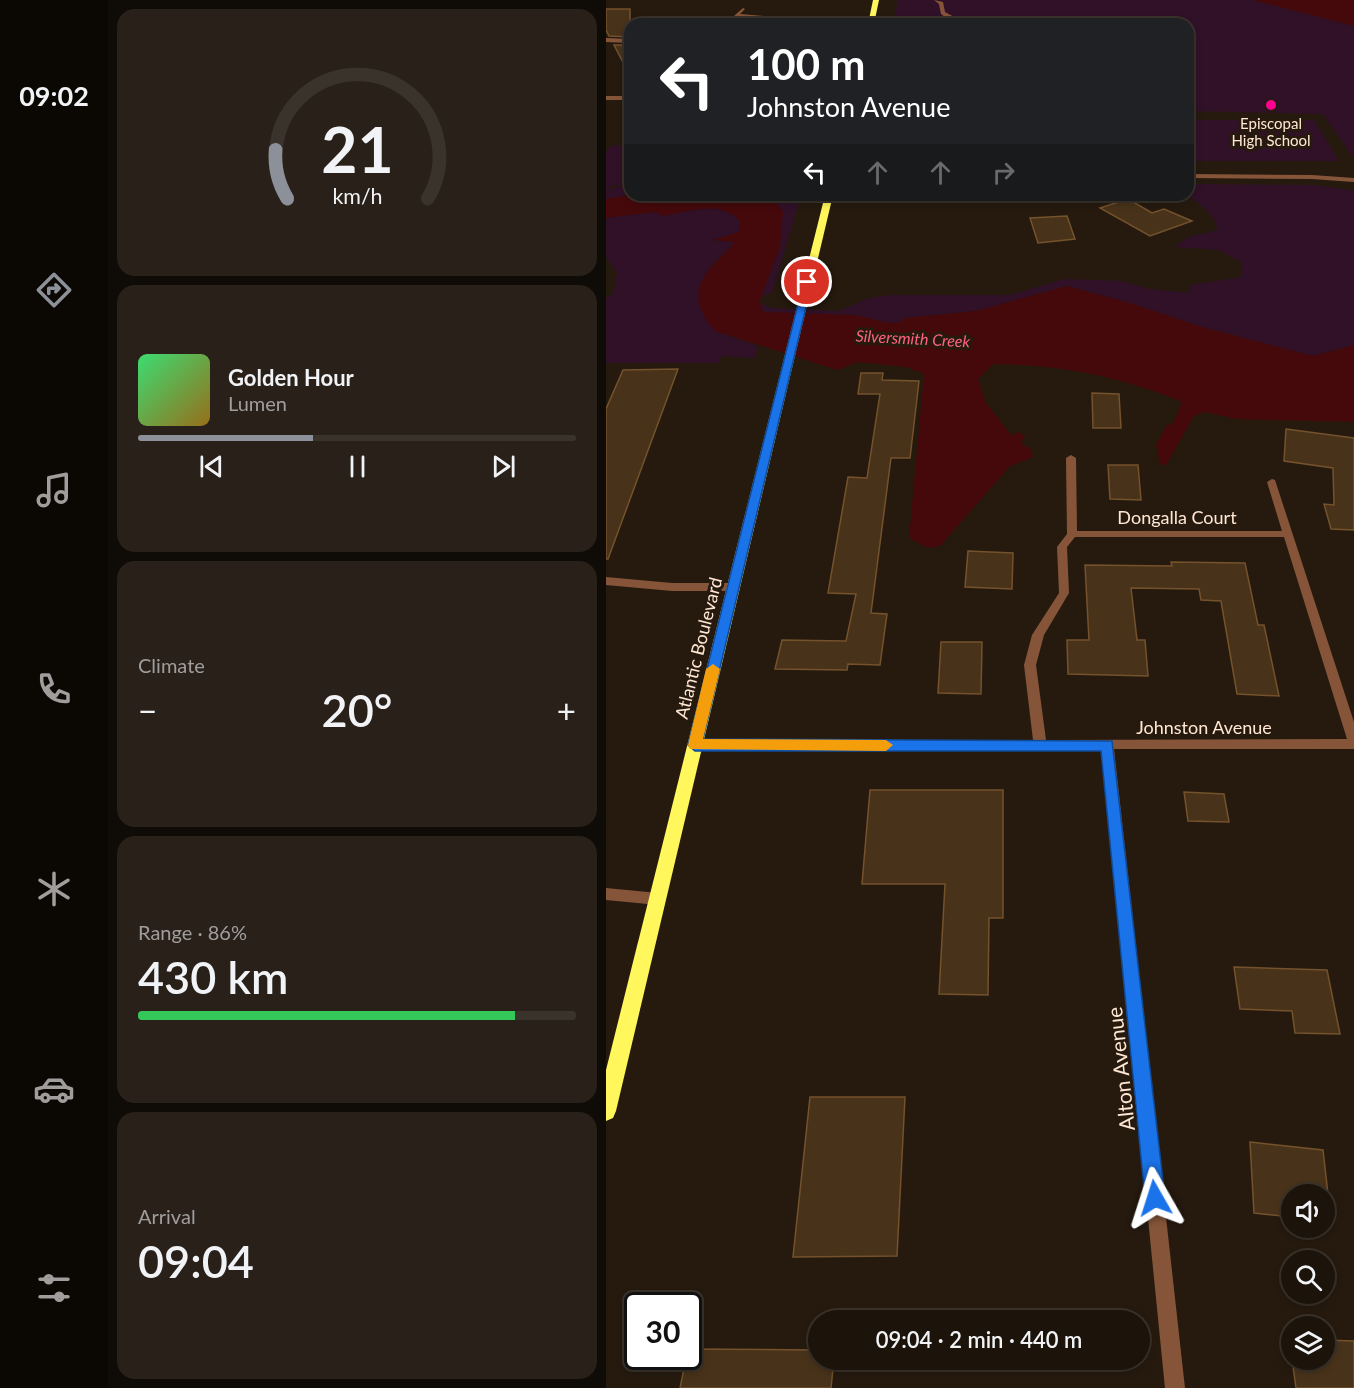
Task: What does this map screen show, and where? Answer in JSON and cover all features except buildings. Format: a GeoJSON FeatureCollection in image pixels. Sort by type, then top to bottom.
{"type":"FeatureCollection","features":[{"type":"Feature","properties":{"kind":"main road"},"geometry":{"type":"LineString","coordinates":[[872,18],[876,0]]}},
{"type":"Feature","properties":{"kind":"main road","name":"Atlantic Boulevard"},"geometry":{"type":"LineString","coordinates":[[606,1111],[828,201]]}},
{"type":"Feature","properties":{"kind":"street"},"geometry":{"type":"LineString","coordinates":[[936,0],[941,3],[943,13],[952,18]]}},
{"type":"Feature","properties":{"kind":"street"},"geometry":{"type":"LineString","coordinates":[[743,9],[736,15],[774,18]]}},
{"type":"Feature","properties":{"kind":"street"},"geometry":{"type":"LineString","coordinates":[[606,40],[624,40]]}},
{"type":"Feature","properties":{"kind":"street"},"geometry":{"type":"LineString","coordinates":[[606,98],[624,98]]}},
{"type":"Feature","properties":{"kind":"street"},"geometry":{"type":"LineString","coordinates":[[1194,176],[1312,177],[1354,180]]}},
{"type":"Feature","properties":{"kind":"street"},"geometry":{"type":"LineString","coordinates":[[1040,745],[1030,665],[1038,635],[1064,593],[1062,547],[1072,534],[1071,458]]}},
{"type":"Feature","properties":{"kind":"street"},"geometry":{"type":"LineString","coordinates":[[1272,482],[1354,742]]}},
{"type":"Feature","properties":{"kind":"street","name":"Dongalla Court"},"geometry":{"type":"LineString","coordinates":[[1072,534],[1288,534]]}},
{"type":"Feature","properties":{"kind":"street"},"geometry":{"type":"LineString","coordinates":[[606,581],[672,587],[733,587]]}},
{"type":"Feature","properties":{"kind":"street","name":"Johnston Avenue"},"geometry":{"type":"LineString","coordinates":[[695,745],[1107,745],[1354,742]]}},
{"type":"Feature","properties":{"kind":"street","name":"Alton Avenue"},"geometry":{"type":"LineString","coordinates":[[1107,745],[1175,1388]]}},
{"type":"Feature","properties":{"kind":"street"},"geometry":{"type":"LineString","coordinates":[[606,894],[658,899]]}},
{"type":"Feature","properties":{"kind":"shaded area"},"geometry":{"type":"Polygon","coordinates":[[[898,0],[1252,0],[1354,26],[1354,159],[1323,114],[1194,111],[1194,18],[894,18],[898,0]]]}},
{"type":"Feature","properties":{"kind":"shaded area"},"geometry":{"type":"Polygon","coordinates":[[[1194,120],[1314,120],[1339,161],[1194,161],[1194,120]]]}},
{"type":"Feature","properties":{"kind":"shaded area"},"geometry":{"type":"Polygon","coordinates":[[[611,146],[624,147],[624,185],[611,185],[610,191],[615,187],[624,186],[624,196],[606,199],[606,151],[611,146]]]}},
{"type":"Feature","properties":{"kind":"shaded area"},"geometry":{"type":"Polygon","coordinates":[[[1194,184],[1315,185],[1354,191],[1354,345],[1313,356],[1202,327],[1130,303],[1067,286],[976,311],[905,318],[901,322],[890,323],[854,315],[764,312],[761,309],[760,302],[771,308],[839,311],[868,298],[890,295],[1010,295],[1064,279],[1121,281],[1149,289],[1189,293],[1190,285],[1242,277],[1241,262],[1219,250],[1175,247],[1192,236],[1218,229],[1205,208],[1195,201],[1194,184]]]}},
{"type":"Feature","properties":{"kind":"shaded area"},"geometry":{"type":"Polygon","coordinates":[[[775,201],[799,201],[772,293],[761,296],[780,247],[775,201]]]}},
{"type":"Feature","properties":{"kind":"shaded area"},"geometry":{"type":"Polygon","coordinates":[[[711,207],[731,211],[740,221],[739,232],[713,240],[734,244],[711,265],[715,331],[758,346],[755,358],[722,356],[718,363],[606,363],[606,298],[613,294],[617,273],[606,257],[606,218],[654,212],[659,213],[659,216],[711,207]]]}},
{"type":"Feature","properties":{"kind":"water"},"geometry":{"type":"Polygon","coordinates":[[[1253,0],[1354,0],[1354,26],[1253,0]]]}},
{"type":"Feature","properties":{"kind":"water","name":"Silversmith Creek"},"geometry":{"type":"Polygon","coordinates":[[[624,196],[624,201],[775,201],[783,212],[780,247],[760,300],[761,309],[764,312],[854,315],[890,323],[901,322],[905,318],[976,311],[1067,286],[1130,303],[1202,327],[1313,356],[1354,345],[1354,422],[1236,419],[1205,412],[1194,416],[1166,465],[1160,464],[1156,445],[1166,426],[1173,423],[1182,402],[1136,385],[1089,374],[1042,367],[993,364],[978,379],[986,403],[1012,436],[1017,432],[1025,435],[1021,443],[1031,450],[1033,457],[1010,466],[940,546],[928,548],[909,538],[924,374],[906,367],[858,362],[837,370],[715,331],[705,318],[700,305],[698,294],[700,284],[713,264],[734,244],[712,240],[739,232],[740,221],[722,210],[712,209],[659,216],[659,213],[654,212],[606,218],[606,199],[624,196]]]}},
{"type":"Feature","properties":{"kind":"slow traffic"},"geometry":{"type":"LineString","coordinates":[[713,669],[695,745],[886,745]]}},
{"type":"Feature","properties":{"kind":"place","name":"Episcopal High School"},"geometry":{"type":"Point","coordinates":[1271,105]}},
{"type":"Feature","properties":{"kind":"route"},"geometry":{"type":"LineString","coordinates":[[807,282],[695,745],[1107,745],[1155,1198]]}}]}
